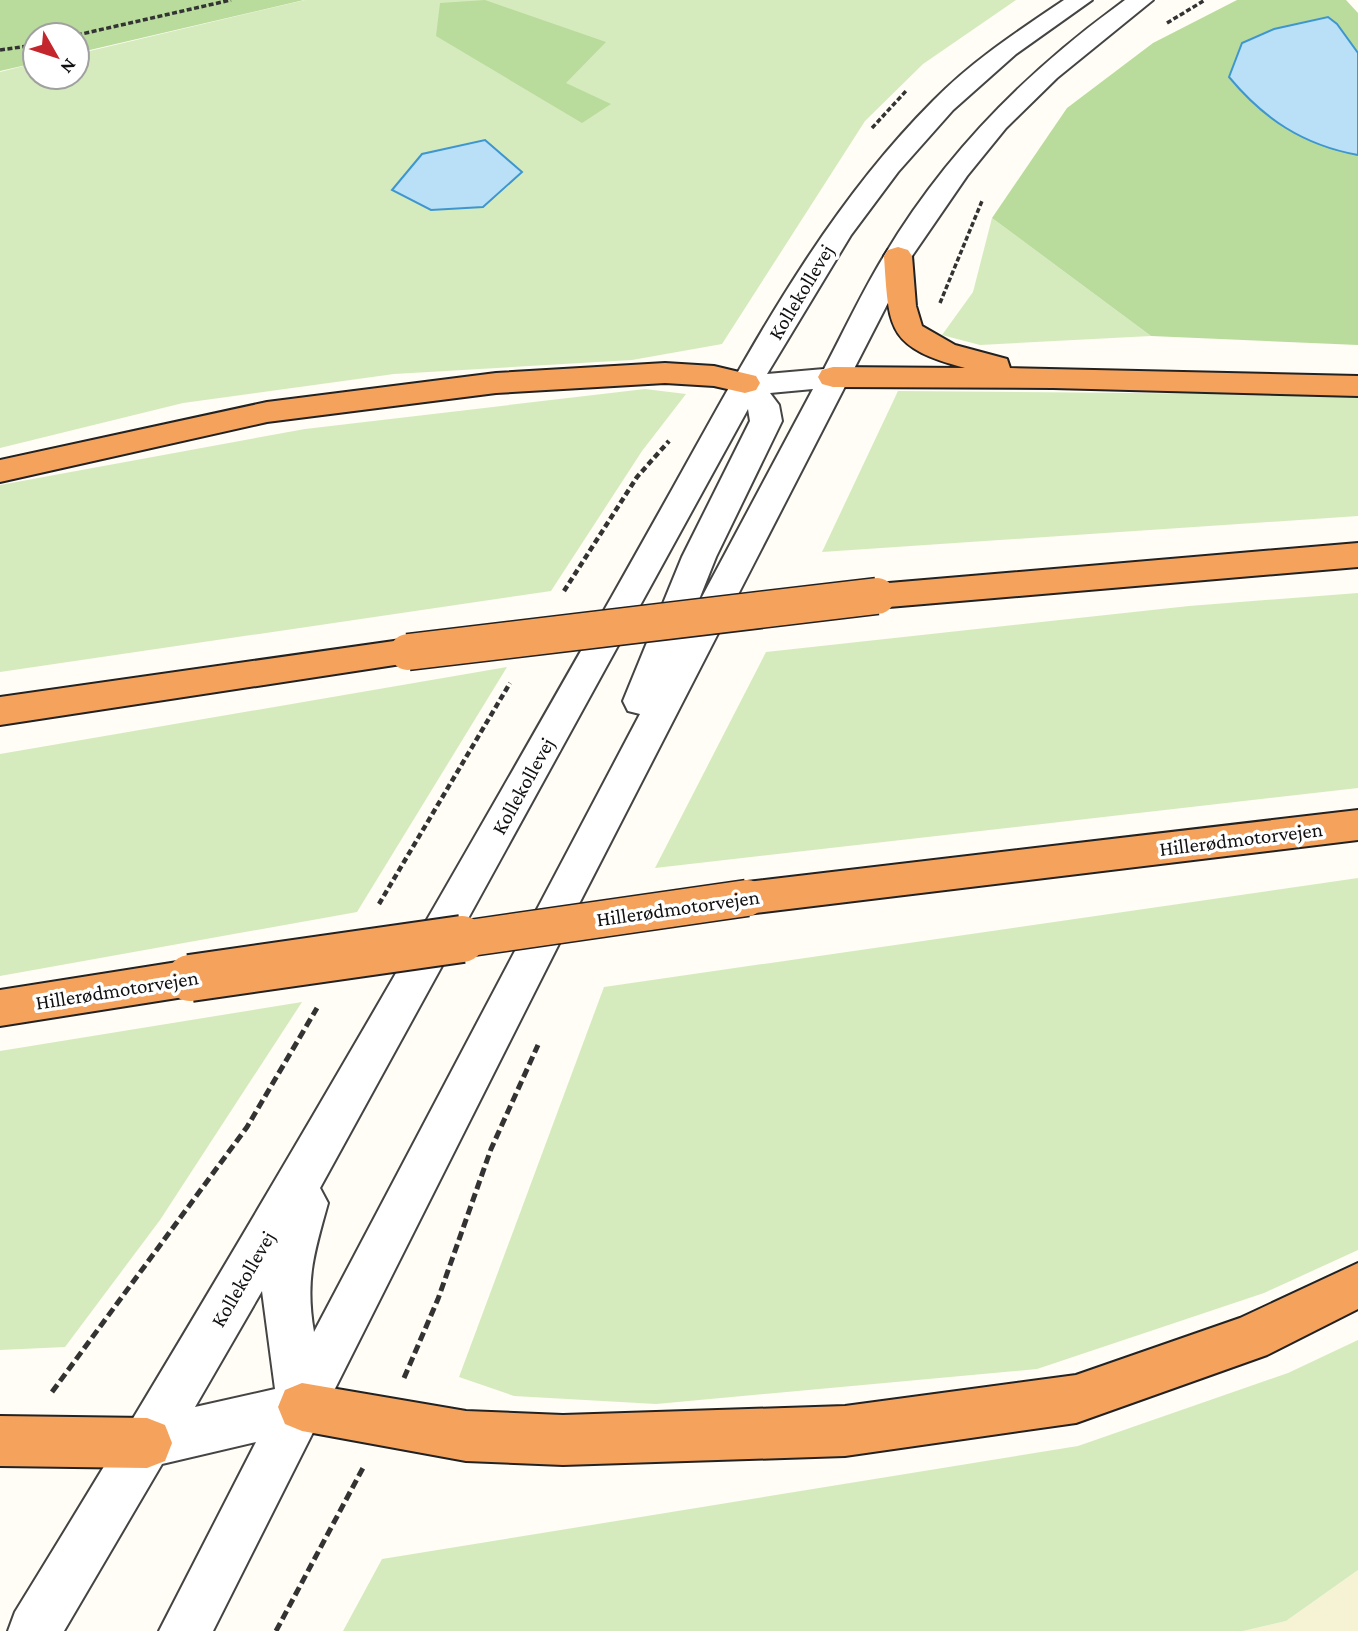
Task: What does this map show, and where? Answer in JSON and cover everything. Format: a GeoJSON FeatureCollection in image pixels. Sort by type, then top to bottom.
{"type":"FeatureCollection","features":[{"type":"Feature","properties":{"kind":"highway"},"geometry":{"type":"LineString","coordinates":[[898,256],[903,312],[906,324],[912,332],[948,354],[1053,378]]}},
{"type":"Feature","properties":{"kind":"highway"},"geometry":{"type":"LineString","coordinates":[[0,471],[267,412],[496,383],[665,373],[714,376],[745,383]]}},
{"type":"Feature","properties":{"kind":"highway"},"geometry":{"type":"LineString","coordinates":[[833,377],[1053,378],[1358,386]]}},
{"type":"Feature","properties":{"kind":"highway"},"geometry":{"type":"LineString","coordinates":[[0,711],[408,652],[877,596],[1358,555]]}},
{"type":"Feature","properties":{"kind":"highway","name":"Hillerødmotorvejen"},"geometry":{"type":"LineString","coordinates":[[0,1008],[747,898],[1358,825]]}},
{"type":"Feature","properties":{"kind":"highway"},"geometry":{"type":"LineString","coordinates":[[302,1407],[466,1436],[563,1440],[845,1431],[1076,1399],[1250,1338],[1358,1285]]}},
{"type":"Feature","properties":{"kind":"highway"},"geometry":{"type":"LineString","coordinates":[[0,1441],[147,1443]]}},
{"type":"Feature","properties":{"kind":"street","name":"Kollekollevej"},"geometry":{"type":"LineString","coordinates":[[34,1631],[328,1137],[672,521],[745,383],[833,239],[901,148],[962,84],[1002,51],[1080,0]]}},
{"type":"Feature","properties":{"kind":"street"},"geometry":{"type":"LineString","coordinates":[[185,1631],[565,893],[898,256],[956,171],[997,122],[1063,61],[1141,0]]}},
{"type":"Feature","properties":{"kind":"street"},"geometry":{"type":"LineString","coordinates":[[745,383],[781,384],[833,377]]}},
{"type":"Feature","properties":{"kind":"street"},"geometry":{"type":"LineString","coordinates":[[565,893],[699,557],[766,421],[763,405],[745,383]]}},
{"type":"Feature","properties":{"kind":"street"},"geometry":{"type":"LineString","coordinates":[[302,1407],[285,1302],[286,1272],[292,1244],[328,1137]]}},
{"type":"Feature","properties":{"kind":"street"},"geometry":{"type":"LineString","coordinates":[[147,1443],[302,1407]]}},
{"type":"Feature","properties":{"kind":"path"},"geometry":{"type":"LineString","coordinates":[[91,33],[231,0]]}},
{"type":"Feature","properties":{"kind":"path"},"geometry":{"type":"LineString","coordinates":[[1162,26],[1205,0]]}},
{"type":"Feature","properties":{"kind":"path"},"geometry":{"type":"LineString","coordinates":[[0,50],[21,47]]}},
{"type":"Feature","properties":{"kind":"path"},"geometry":{"type":"LineString","coordinates":[[912,332],[934,313],[946,292],[985,194]]}},
{"type":"Feature","properties":{"kind":"path"},"geometry":{"type":"LineString","coordinates":[[276,1631],[357,1480]]}},
{"type":"Feature","properties":{"kind":"shaded area"},"geometry":{"type":"Polygon","coordinates":[[[1358,1570],[1358,1631],[1243,1631],[1286,1621],[1358,1570]]]}},
{"type":"Feature","properties":{"kind":"green space"},"geometry":{"type":"Polygon","coordinates":[[[0,0],[304,0],[91,50],[91,21],[21,21],[21,66],[0,71],[0,0]]]}},
{"type":"Feature","properties":{"kind":"green space"},"geometry":{"type":"Polygon","coordinates":[[[305,0],[1016,0],[923,64],[865,121],[722,344],[632,360],[394,374],[183,403],[0,448],[0,72],[21,67],[21,91],[91,91],[91,51],[305,0]]]}},
{"type":"Feature","properties":{"kind":"green space"},"geometry":{"type":"Polygon","coordinates":[[[485,0],[606,42],[566,83],[611,104],[582,123],[436,36],[440,3],[485,0]]]}},
{"type":"Feature","properties":{"kind":"green space"},"geometry":{"type":"Polygon","coordinates":[[[1237,0],[1346,0],[1358,13],[1358,345],[1151,336],[992,218],[1067,108],[1153,43],[1237,0]]]}},
{"type":"Feature","properties":{"kind":"green space"},"geometry":{"type":"Polygon","coordinates":[[[992,218],[1151,336],[980,345],[942,335],[973,292],[992,218]]]}},
{"type":"Feature","properties":{"kind":"green space"},"geometry":{"type":"Polygon","coordinates":[[[645,389],[686,394],[642,451],[551,591],[0,672],[0,485],[305,429],[645,389]]]}},
{"type":"Feature","properties":{"kind":"green space"},"geometry":{"type":"Polygon","coordinates":[[[898,391],[1358,395],[1358,516],[822,552],[898,391]]]}},
{"type":"Feature","properties":{"kind":"green space"},"geometry":{"type":"Polygon","coordinates":[[[1358,593],[1358,788],[655,868],[766,652],[1189,606],[1358,593]]]}},
{"type":"Feature","properties":{"kind":"green space"},"geometry":{"type":"Polygon","coordinates":[[[507,667],[357,912],[0,976],[0,754],[507,667]]]}},
{"type":"Feature","properties":{"kind":"green space"},"geometry":{"type":"Polygon","coordinates":[[[1358,878],[1358,1250],[1264,1293],[1037,1369],[656,1404],[514,1396],[459,1377],[604,987],[1358,878]]]}},
{"type":"Feature","properties":{"kind":"green space"},"geometry":{"type":"Polygon","coordinates":[[[302,1002],[160,1220],[65,1347],[0,1350],[0,1051],[302,1002]]]}},
{"type":"Feature","properties":{"kind":"green space"},"geometry":{"type":"Polygon","coordinates":[[[1358,1340],[1358,1570],[1286,1621],[1243,1631],[343,1631],[382,1559],[1078,1446],[1288,1373],[1358,1340]]]}},
{"type":"Feature","properties":{"kind":"water"},"geometry":{"type":"Polygon","coordinates":[[[1328,17],[1337,24],[1358,53],[1358,155],[1320,145],[1286,128],[1256,106],[1229,77],[1242,43],[1274,29],[1328,17]]]}},
{"type":"Feature","properties":{"kind":"water"},"geometry":{"type":"Polygon","coordinates":[[[485,140],[522,172],[483,207],[431,210],[392,190],[422,154],[485,140]]]}}]}
